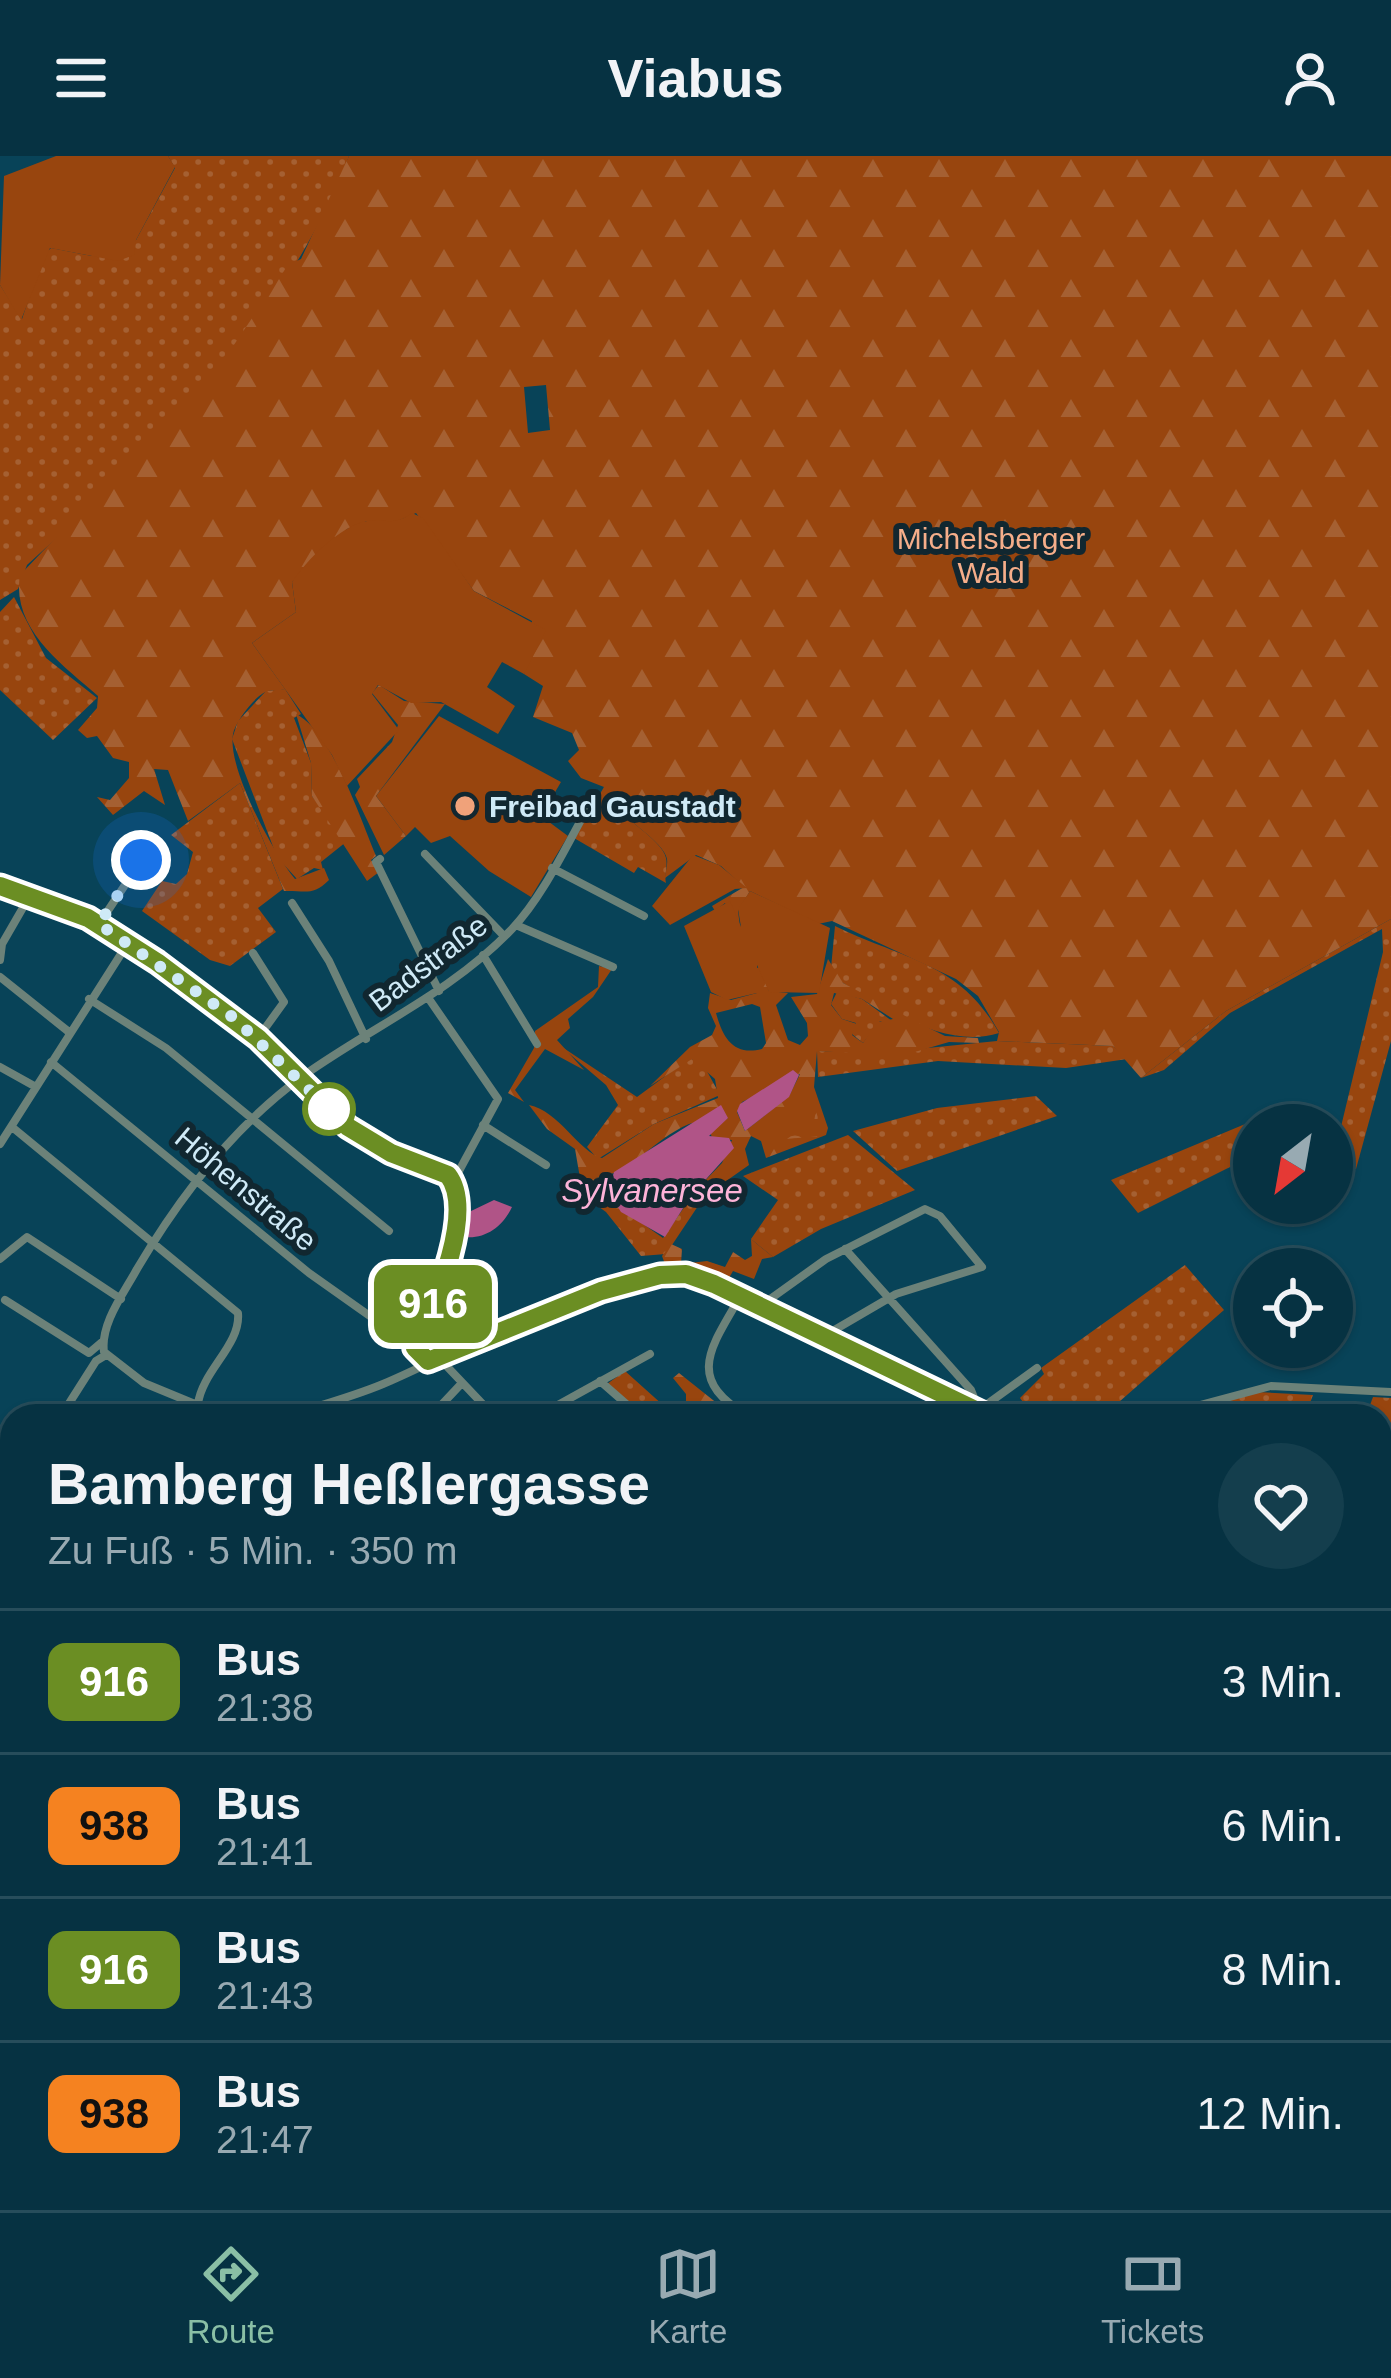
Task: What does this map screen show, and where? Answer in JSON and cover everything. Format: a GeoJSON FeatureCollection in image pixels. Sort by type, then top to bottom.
{"type":"FeatureCollection","features":[{"type":"Feature","properties":{"kind":"street","name":"Badstraße"},"geometry":{"type":"LineString","coordinates":[[103,1341],[154,1242],[198,1179],[252,1120],[300,1078],[429,999],[516,925],[594,797]]}},
{"type":"Feature","properties":{"kind":"street"},"geometry":{"type":"LineString","coordinates":[[99,924],[149,849]]}},
{"type":"Feature","properties":{"kind":"street"},"geometry":{"type":"LineString","coordinates":[[425,854],[504,936]]}},
{"type":"Feature","properties":{"kind":"street"},"geometry":{"type":"LineString","coordinates":[[380,859],[376,862],[439,991]]}},
{"type":"Feature","properties":{"kind":"street"},"geometry":{"type":"LineString","coordinates":[[552,868],[644,916]]}},
{"type":"Feature","properties":{"kind":"street"},"geometry":{"type":"LineString","coordinates":[[0,886],[99,924],[258,1038],[362,1136],[453,1182]]}},
{"type":"Feature","properties":{"kind":"street"},"geometry":{"type":"LineString","coordinates":[[0,961],[2,944],[28,899]]}},
{"type":"Feature","properties":{"kind":"street"},"geometry":{"type":"LineString","coordinates":[[292,903],[329,961],[366,1039]]}},
{"type":"Feature","properties":{"kind":"street"},"geometry":{"type":"LineString","coordinates":[[516,925],[613,967]]}},
{"type":"Feature","properties":{"kind":"street"},"geometry":{"type":"LineString","coordinates":[[0,1144],[128,943]]}},
{"type":"Feature","properties":{"kind":"street"},"geometry":{"type":"LineString","coordinates":[[253,953],[284,1002],[258,1038]]}},
{"type":"Feature","properties":{"kind":"street"},"geometry":{"type":"LineString","coordinates":[[483,955],[537,1044]]}},
{"type":"Feature","properties":{"kind":"street"},"geometry":{"type":"LineString","coordinates":[[0,977],[69,1032]]}},
{"type":"Feature","properties":{"kind":"street"},"geometry":{"type":"LineString","coordinates":[[89,998],[166,1048],[389,1231]]}},
{"type":"Feature","properties":{"kind":"street"},"geometry":{"type":"LineString","coordinates":[[415,1348],[454,1249],[453,1182],[498,1099],[429,999]]}},
{"type":"Feature","properties":{"kind":"street","name":"Höhenstraße"},"geometry":{"type":"LineString","coordinates":[[51,1062],[341,1299],[433,1359],[482,1404]]}},
{"type":"Feature","properties":{"kind":"street"},"geometry":{"type":"LineString","coordinates":[[0,1067],[36,1087]]}},
{"type":"Feature","properties":{"kind":"street"},"geometry":{"type":"LineString","coordinates":[[483,1125],[547,1165]]}},
{"type":"Feature","properties":{"kind":"street"},"geometry":{"type":"LineString","coordinates":[[4,1300],[144,1383],[198,1404],[202,1385],[238,1327],[238,1313],[12,1127]]}},
{"type":"Feature","properties":{"kind":"street"},"geometry":{"type":"LineString","coordinates":[[759,1307],[845,1250],[929,1209],[952,1229],[981,1270],[890,1297],[820,1339]]}},
{"type":"Feature","properties":{"kind":"street"},"geometry":{"type":"LineString","coordinates":[[0,1259],[26,1237],[121,1299]]}},
{"type":"Feature","properties":{"kind":"street"},"geometry":{"type":"LineString","coordinates":[[845,1250],[971,1390],[978,1404]]}},
{"type":"Feature","properties":{"kind":"street"},"geometry":{"type":"LineString","coordinates":[[325,1404],[370,1390],[433,1359],[614,1287],[666,1274],[704,1280],[963,1404]]}},
{"type":"Feature","properties":{"kind":"street"},"geometry":{"type":"LineString","coordinates":[[730,1404],[717,1395],[709,1377],[712,1348],[740,1297]]}},
{"type":"Feature","properties":{"kind":"street"},"geometry":{"type":"LineString","coordinates":[[89,1353],[103,1341]]}},
{"type":"Feature","properties":{"kind":"street"},"geometry":{"type":"LineString","coordinates":[[69,1404],[102,1357],[103,1341]]}},
{"type":"Feature","properties":{"kind":"street"},"geometry":{"type":"LineString","coordinates":[[559,1404],[650,1354]]}},
{"type":"Feature","properties":{"kind":"street"},"geometry":{"type":"LineString","coordinates":[[994,1404],[1037,1368]]}},
{"type":"Feature","properties":{"kind":"street"},"geometry":{"type":"LineString","coordinates":[[600,1381],[626,1404]]}},
{"type":"Feature","properties":{"kind":"street"},"geometry":{"type":"LineString","coordinates":[[442,1404],[462,1383]]}},
{"type":"Feature","properties":{"kind":"street"},"geometry":{"type":"LineString","coordinates":[[1203,1404],[1270,1386],[1391,1392]]}},
{"type":"Feature","properties":{"kind":"green space"},"geometry":{"type":"Polygon","coordinates":[[[56,156],[168,156],[175,167],[136,240],[134,255],[118,261],[50,248],[21,320],[0,285],[4,176],[56,156]]]}},
{"type":"Feature","properties":{"kind":"green space"},"geometry":{"type":"Polygon","coordinates":[[[168,156],[349,156],[323,215],[254,326],[168,428],[27,565],[18,589],[0,600],[0,285],[22,319],[43,256],[51,248],[92,256],[136,240],[175,168],[168,156]]]}},
{"type":"Feature","properties":{"kind":"green space","name":"Michelsberger Wald"},"geometry":{"type":"Polygon","coordinates":[[[349,156],[1391,156],[1391,919],[1226,1011],[1141,1078],[1113,1046],[997,1041],[999,1032],[978,996],[956,979],[832,921],[818,924],[750,891],[738,911],[740,927],[725,903],[715,911],[712,906],[744,887],[721,866],[696,855],[665,878],[664,852],[610,803],[604,787],[581,778],[568,761],[579,750],[572,733],[533,717],[543,686],[524,674],[532,621],[474,591],[416,513],[389,525],[367,521],[347,529],[292,582],[296,612],[252,643],[285,689],[263,693],[238,723],[233,734],[237,767],[264,831],[295,879],[324,868],[329,880],[313,891],[284,891],[240,783],[188,821],[168,770],[154,769],[165,805],[144,791],[113,815],[97,797],[110,800],[129,778],[129,762],[113,758],[97,736],[87,738],[78,730],[97,708],[98,696],[31,629],[19,594],[20,575],[219,367],[288,265],[301,259],[349,156]],[[546,385],[524,387],[528,433],[550,430],[546,385]]]}},
{"type":"Feature","properties":{"kind":"green space"},"geometry":{"type":"Polygon","coordinates":[[[412,513],[423,518],[474,591],[546,630],[524,674],[502,662],[487,687],[515,706],[498,734],[441,702],[411,703],[378,685],[372,694],[399,730],[347,786],[332,755],[252,643],[296,612],[292,582],[336,537],[357,524],[394,521],[412,513]]]}},
{"type":"Feature","properties":{"kind":"green space"},"geometry":{"type":"Polygon","coordinates":[[[14,597],[46,658],[97,698],[53,740],[0,690],[0,612],[14,597]]]}},
{"type":"Feature","properties":{"kind":"green space"},"geometry":{"type":"Polygon","coordinates":[[[379,685],[404,701],[445,704],[376,796],[406,836],[384,855],[355,795],[360,787],[357,779],[392,742],[398,725],[372,693],[379,685]]]}},
{"type":"Feature","properties":{"kind":"green space"},"geometry":{"type":"Polygon","coordinates":[[[285,689],[301,714],[294,718],[311,763],[312,796],[346,842],[321,862],[323,870],[314,868],[297,879],[277,857],[232,739],[238,721],[266,691],[285,689]]]}},
{"type":"Feature","properties":{"kind":"green space"},"geometry":{"type":"Polygon","coordinates":[[[296,714],[321,738],[353,799],[379,872],[367,881],[312,796],[311,763],[296,714]]]}},
{"type":"Feature","properties":{"kind":"green space","name":"Freibad Gaustadt"},"geometry":{"type":"Polygon","coordinates":[[[439,716],[561,782],[541,816],[568,836],[531,897],[489,871],[450,836],[431,843],[415,827],[406,836],[376,796],[439,716]]]}},
{"type":"Feature","properties":{"kind":"green space"},"geometry":{"type":"Polygon","coordinates":[[[240,783],[283,889],[258,908],[276,932],[230,966],[210,960],[142,911],[162,881],[176,884],[187,874],[193,852],[171,835],[240,783]]]}},
{"type":"Feature","properties":{"kind":"green space"},"geometry":{"type":"Polygon","coordinates":[[[604,787],[604,796],[663,851],[666,883],[638,867],[634,873],[574,838],[604,787]]]}},
{"type":"Feature","properties":{"kind":"green space"},"geometry":{"type":"Polygon","coordinates":[[[693,855],[719,865],[747,888],[735,889],[670,925],[652,906],[693,855]]]}},
{"type":"Feature","properties":{"kind":"green space"},"geometry":{"type":"Polygon","coordinates":[[[750,891],[830,928],[819,993],[769,992],[757,965],[757,993],[727,1000],[711,992],[684,926],[730,901],[741,927],[738,909],[750,891]]]}},
{"type":"Feature","properties":{"kind":"green space"},"geometry":{"type":"Polygon","coordinates":[[[1391,919],[1391,1041],[1356,1169],[1353,1104],[1346,1104],[1383,952],[1382,929],[1230,1013],[1164,1070],[1141,1078],[1226,1011],[1391,919]]]}},
{"type":"Feature","properties":{"kind":"green space"},"geometry":{"type":"Polygon","coordinates":[[[835,926],[948,977],[984,1009],[999,1033],[978,1037],[936,1031],[895,1014],[838,980],[831,968],[835,926]]]}},
{"type":"Feature","properties":{"kind":"green space"},"geometry":{"type":"Polygon","coordinates":[[[828,959],[843,983],[945,1036],[978,1038],[979,1043],[949,1042],[901,1056],[817,1051],[814,1087],[828,1128],[826,1135],[766,1158],[761,1141],[751,1136],[745,1149],[749,1165],[702,1198],[696,1190],[722,1163],[732,1140],[712,1138],[710,1131],[728,1118],[689,1124],[624,1168],[580,1178],[575,1149],[547,1129],[529,1105],[550,1115],[602,1158],[654,1124],[718,1098],[715,1079],[692,1059],[650,1086],[690,1047],[712,1035],[716,1026],[708,1008],[710,993],[731,1000],[757,993],[753,969],[760,967],[769,991],[788,993],[776,1005],[788,1040],[800,1045],[808,1036],[807,1023],[791,997],[817,994],[828,959]],[[834,993],[831,1005],[842,1019],[857,1024],[852,1035],[863,1043],[877,1022],[893,1019],[862,999],[834,993]],[[752,1004],[716,1013],[722,1031],[737,1048],[762,1049],[766,1043],[760,1007],[752,1004]],[[800,1074],[742,1102],[737,1112],[745,1131],[789,1096],[800,1074]]]}},
{"type":"Feature","properties":{"kind":"green space"},"geometry":{"type":"Polygon","coordinates":[[[599,966],[612,969],[593,997],[568,1019],[570,1028],[557,1040],[584,1070],[545,1049],[515,1090],[524,1102],[508,1093],[534,1048],[535,1031],[598,987],[599,966]]]}},
{"type":"Feature","properties":{"kind":"green space"},"geometry":{"type":"Polygon","coordinates":[[[837,992],[862,999],[892,1021],[880,1021],[863,1043],[852,1034],[856,1023],[842,1019],[831,1004],[837,992]]]}},
{"type":"Feature","properties":{"kind":"green space"},"geometry":{"type":"Polygon","coordinates":[[[997,1041],[1113,1046],[1127,1059],[1066,1068],[938,1061],[818,1077],[817,1051],[878,1053],[997,1041]]]}},
{"type":"Feature","properties":{"kind":"green space"},"geometry":{"type":"Polygon","coordinates":[[[559,1045],[637,1097],[690,1058],[703,1064],[720,1095],[654,1124],[598,1159],[587,1147],[618,1105],[606,1085],[559,1045]]]}},
{"type":"Feature","properties":{"kind":"green space"},"geometry":{"type":"Polygon","coordinates":[[[1036,1096],[1057,1116],[897,1171],[853,1131],[937,1108],[1036,1096]]]}},
{"type":"Feature","properties":{"kind":"green space"},"geometry":{"type":"Polygon","coordinates":[[[812,1097],[823,1136],[785,1139],[779,1124],[812,1097]]]}},
{"type":"Feature","properties":{"kind":"green space"},"geometry":{"type":"Polygon","coordinates":[[[1233,1129],[1233,1166],[1138,1213],[1111,1180],[1233,1129]]]}},
{"type":"Feature","properties":{"kind":"green space"},"geometry":{"type":"Polygon","coordinates":[[[848,1135],[915,1190],[821,1229],[773,1257],[751,1239],[778,1200],[743,1176],[848,1135]]]}},
{"type":"Feature","properties":{"kind":"green space"},"geometry":{"type":"Polygon","coordinates":[[[580,1178],[609,1178],[613,1203],[663,1238],[696,1190],[704,1197],[666,1254],[641,1256],[606,1212],[577,1191],[580,1178]]]}},
{"type":"Feature","properties":{"kind":"green space"},"geometry":{"type":"Polygon","coordinates":[[[751,1239],[773,1257],[762,1259],[754,1279],[733,1271],[725,1285],[668,1272],[662,1256],[671,1244],[682,1249],[681,1264],[707,1261],[725,1267],[733,1252],[745,1260],[752,1256],[751,1239]]]}},
{"type":"Feature","properties":{"kind":"green space"},"geometry":{"type":"Polygon","coordinates":[[[1185,1265],[1224,1310],[1117,1404],[1024,1404],[1020,1398],[1044,1374],[1041,1368],[1185,1265]]]}},
{"type":"Feature","properties":{"kind":"green space"},"geometry":{"type":"Polygon","coordinates":[[[625,1371],[662,1404],[631,1404],[607,1384],[625,1371]]]}},
{"type":"Feature","properties":{"kind":"green space"},"geometry":{"type":"Polygon","coordinates":[[[679,1373],[718,1404],[686,1404],[686,1394],[673,1378],[679,1373]]]}},
{"type":"Feature","properties":{"kind":"green space"},"geometry":{"type":"Polygon","coordinates":[[[1257,1392],[1313,1395],[1310,1404],[1216,1404],[1257,1392]]]}},
{"type":"Feature","properties":{"kind":"green space"},"geometry":{"type":"Polygon","coordinates":[[[1373,1397],[1391,1398],[1391,1404],[1370,1404],[1373,1397]]]}},
{"type":"Feature","properties":{"kind":"water"},"geometry":{"type":"Polygon","coordinates":[[[793,1070],[799,1075],[789,1097],[745,1131],[737,1111],[740,1104],[793,1070]]]}},
{"type":"Feature","properties":{"kind":"water","name":"Sylvanersee"},"geometry":{"type":"Polygon","coordinates":[[[721,1105],[728,1118],[709,1136],[729,1138],[734,1148],[690,1197],[665,1237],[621,1212],[608,1192],[614,1172],[721,1105]]]}},
{"type":"Feature","properties":{"kind":"water"},"geometry":{"type":"Polygon","coordinates":[[[494,1200],[512,1207],[504,1220],[487,1233],[465,1237],[469,1212],[494,1200]]]}},
{"type":"Feature","properties":{"kind":"bus line","name":"916"},"geometry":{"type":"LineString","coordinates":[[0,886],[88,918],[157,962],[258,1038],[348,1127],[391,1153],[448,1175],[454,1190],[454,1249],[415,1348],[428,1361],[601,1291],[673,1273],[714,1284],[816,1337],[968,1404]]}},
{"type":"Feature","properties":{"kind":"place","name":"Freibad Gaustadt"},"geometry":{"type":"Point","coordinates":[465,806]}},
{"type":"Feature","properties":{"kind":"route"},"geometry":{"type":"LineString","coordinates":[[141,860],[99,924],[234,1018],[329,1109]]}}]}
